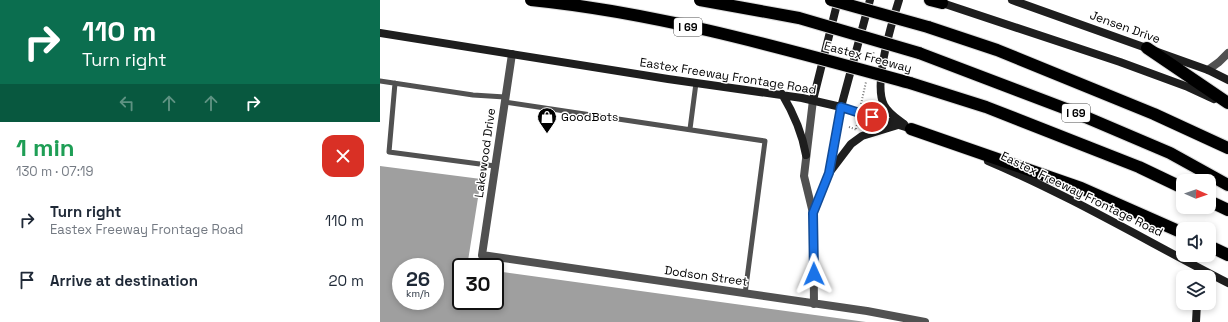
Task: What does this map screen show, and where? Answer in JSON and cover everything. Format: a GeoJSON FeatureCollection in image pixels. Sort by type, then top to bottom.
{"type":"FeatureCollection","features":[{"type":"Feature","properties":{"kind":"highway","name":"Eastex Freeway"},"geometry":{"type":"LineString","coordinates":[[532,0],[570,4],[666,22],[789,50],[910,83],[986,107],[1139,167],[1176,185]]}},
{"type":"Feature","properties":{"kind":"highway","name":"I 69"},"geometry":{"type":"LineString","coordinates":[[700,0],[799,18],[919,53],[1069,110],[1170,153],[1228,185]]}},
{"type":"Feature","properties":{"kind":"highway","name":"I 69"},"geometry":{"type":"LineString","coordinates":[[831,0],[997,50],[1154,114],[1228,148]]}},
{"type":"Feature","properties":{"kind":"highway"},"geometry":{"type":"LineString","coordinates":[[930,0],[938,1]]}},
{"type":"Feature","properties":{"kind":"highway"},"geometry":{"type":"LineString","coordinates":[[1147,48],[1228,104]]}},
{"type":"Feature","properties":{"kind":"highway"},"geometry":{"type":"LineString","coordinates":[[910,128],[1081,188],[1176,230]]}},
{"type":"Feature","properties":{"kind":"highway"},"geometry":{"type":"LineString","coordinates":[[1216,204],[1228,210]]}},
{"type":"Feature","properties":{"kind":"highway"},"geometry":{"type":"LineString","coordinates":[[1216,249],[1228,255]]}},
{"type":"Feature","properties":{"kind":"main road"},"geometry":{"type":"LineString","coordinates":[[813,100],[838,0]]}},
{"type":"Feature","properties":{"kind":"main road"},"geometry":{"type":"LineString","coordinates":[[841,107],[870,0]]}},
{"type":"Feature","properties":{"kind":"main road"},"geometry":{"type":"LineString","coordinates":[[899,0],[893,19],[881,73],[880,92],[884,105],[892,115],[910,128]]}},
{"type":"Feature","properties":{"kind":"main road","name":"Jensen Drive"},"geometry":{"type":"LineString","coordinates":[[1012,0],[1208,70],[1228,80]]}},
{"type":"Feature","properties":{"kind":"main road"},"geometry":{"type":"LineString","coordinates":[[938,1],[1188,87],[1228,104]]}},
{"type":"Feature","properties":{"kind":"main road","name":"Eastex Freeway Frontage Road"},"geometry":{"type":"LineString","coordinates":[[380,33],[696,83],[782,94],[841,107],[910,128],[1030,179],[1150,240],[1228,283]]}},
{"type":"Feature","properties":{"kind":"main road"},"geometry":{"type":"LineString","coordinates":[[782,94],[798,124],[806,155]]}},
{"type":"Feature","properties":{"kind":"main road"},"geometry":{"type":"LineString","coordinates":[[829,173],[852,144],[862,136],[898,125]]}},
{"type":"Feature","properties":{"kind":"main road"},"geometry":{"type":"LineString","coordinates":[[1196,322],[1197,310]]}},
{"type":"Feature","properties":{"kind":"street"},"geometry":{"type":"LineString","coordinates":[[1208,70],[1220,62],[1228,53]]}},
{"type":"Feature","properties":{"kind":"street","name":"Lakewood Drive"},"geometry":{"type":"LineString","coordinates":[[482,256],[512,54]]}},
{"type":"Feature","properties":{"kind":"street"},"geometry":{"type":"LineString","coordinates":[[813,100],[804,176],[813,213],[814,304]]}},
{"type":"Feature","properties":{"kind":"street"},"geometry":{"type":"LineString","coordinates":[[813,213],[829,173],[841,107]]}},
{"type":"Feature","properties":{"kind":"street","name":"Dodson Street"},"geometry":{"type":"LineString","coordinates":[[482,256],[867,311],[925,322]]}},
{"type":"Feature","properties":{"kind":"lane"},"geometry":{"type":"LineString","coordinates":[[380,81],[764,141],[745,294]]}},
{"type":"Feature","properties":{"kind":"lane"},"geometry":{"type":"LineString","coordinates":[[690,129],[696,83]]}},
{"type":"Feature","properties":{"kind":"lane"},"geometry":{"type":"LineString","coordinates":[[396,84],[389,152],[495,166]]}},
{"type":"Feature","properties":{"kind":"path"},"geometry":{"type":"LineString","coordinates":[[856,129],[857,124]]}},
{"type":"Feature","properties":{"kind":"shaded area"},"geometry":{"type":"Polygon","coordinates":[[[380,166],[481,179],[468,258],[452,258],[452,310],[504,310],[504,272],[866,322],[380,322],[380,166]]]}},
{"type":"Feature","properties":{"kind":"place","name":"GoodBots"},"geometry":{"type":"Point","coordinates":[547,134]}},
{"type":"Feature","properties":{"kind":"route"},"geometry":{"type":"LineString","coordinates":[[814,274],[813,213],[829,173],[841,107],[872,117]]}}]}
